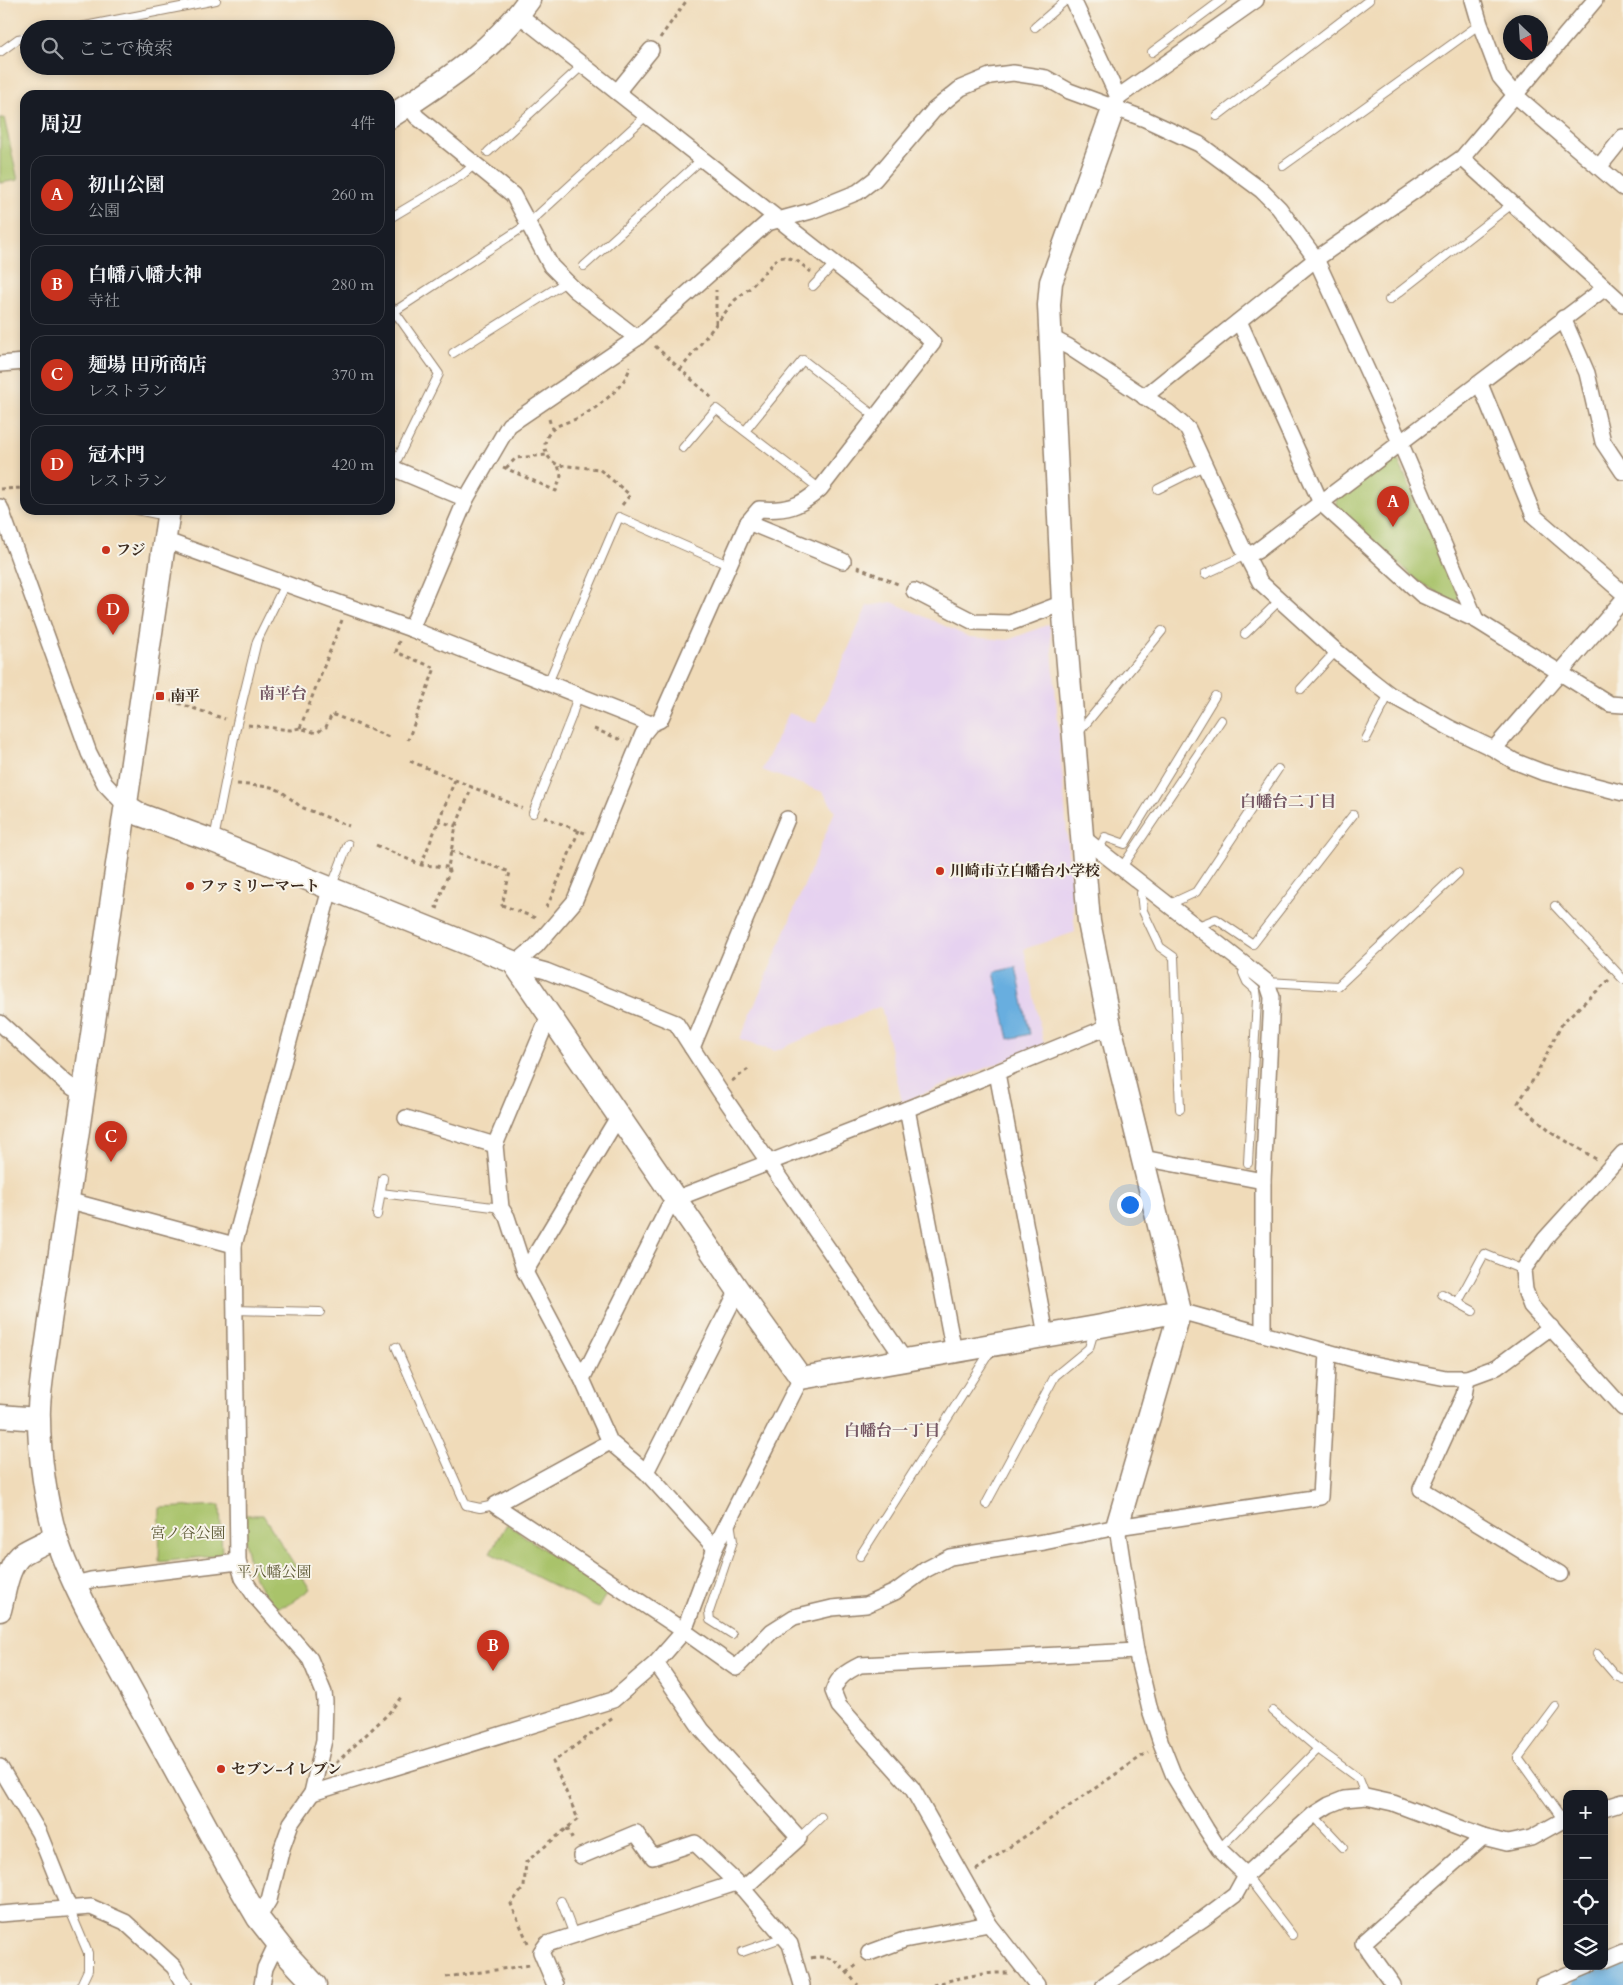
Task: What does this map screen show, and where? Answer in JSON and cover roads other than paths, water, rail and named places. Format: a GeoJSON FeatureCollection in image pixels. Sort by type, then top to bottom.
{"type":"FeatureCollection","features":[{"type":"Feature","properties":{"kind":"street"},"geometry":{"type":"LineString","coordinates":[[1073,0],[1116,102]]}},
{"type":"Feature","properties":{"kind":"street"},"geometry":{"type":"LineString","coordinates":[[1246,1875],[1219,1849],[1174,1776],[1161,1743],[1150,1710],[1136,1651],[1117,1527],[1180,1311],[1110,1026],[1089,922],[1090,843],[1074,738],[1063,603],[1049,305],[1051,282],[1116,102],[1256,0]]}},
{"type":"Feature","properties":{"kind":"street"},"geometry":{"type":"LineString","coordinates":[[1473,0],[1500,77],[1515,95],[1623,188]]}},
{"type":"Feature","properties":{"kind":"street"},"geometry":{"type":"LineString","coordinates":[[1144,397],[1316,259],[1462,158],[1595,0]]}},
{"type":"Feature","properties":{"kind":"street"},"geometry":{"type":"LineString","coordinates":[[399,111],[478,57],[524,7],[584,64],[617,92],[934,343],[820,489],[806,501],[793,507],[778,510],[759,509],[748,522],[660,720],[651,724],[637,746],[574,902],[536,946],[522,958],[513,962]]}},
{"type":"Feature","properties":{"kind":"street"},"geometry":{"type":"LineString","coordinates":[[617,92],[651,50]]}},
{"type":"Feature","properties":{"kind":"street"},"geometry":{"type":"LineString","coordinates":[[411,629],[466,499],[509,425],[637,338],[767,223],[811,211],[858,192],[875,179],[934,110],[961,88],[990,76],[1013,73],[1046,78],[1069,92],[1116,102],[1199,144],[1261,190],[1280,208],[1316,259],[1400,442],[1476,620]]}},
{"type":"Feature","properties":{"kind":"street"},"geometry":{"type":"LineString","coordinates":[[399,111],[417,117],[513,195],[551,266],[566,282],[637,338]]}},
{"type":"Feature","properties":{"kind":"street"},"geometry":{"type":"LineString","coordinates":[[1599,167],[1623,137]]}},
{"type":"Feature","properties":{"kind":"street"},"geometry":{"type":"LineString","coordinates":[[1462,158],[1623,304]]}},
{"type":"Feature","properties":{"kind":"street"},"geometry":{"type":"LineString","coordinates":[[1246,555],[1257,551],[1605,288]]}},
{"type":"Feature","properties":{"kind":"street"},"geometry":{"type":"LineString","coordinates":[[1563,318],[1587,373],[1603,442],[1623,472]]}},
{"type":"Feature","properties":{"kind":"street"},"geometry":{"type":"LineString","coordinates":[[1239,321],[1321,503],[1422,595],[1476,620],[1610,704],[1623,706]]}},
{"type":"Feature","properties":{"kind":"street"},"geometry":{"type":"LineString","coordinates":[[1050,337],[1070,347],[1168,412],[1188,429],[1260,582],[1336,651],[1389,694],[1514,761],[1542,772],[1623,793]]}},
{"type":"Feature","properties":{"kind":"street"},"geometry":{"type":"LineString","coordinates":[[0,364],[20,362]]}},
{"type":"Feature","properties":{"kind":"street"},"geometry":{"type":"LineString","coordinates":[[1480,384],[1534,516],[1623,593]]}},
{"type":"Feature","properties":{"kind":"street"},"geometry":{"type":"LineString","coordinates":[[395,469],[466,499]]}},
{"type":"Feature","properties":{"kind":"street"},"geometry":{"type":"LineString","coordinates":[[0,507],[88,753],[105,784],[126,806],[141,815],[213,841],[513,962],[546,971],[676,1023],[719,1090],[904,1359]]}},
{"type":"Feature","properties":{"kind":"street"},"geometry":{"type":"LineString","coordinates":[[168,515],[45,1352],[38,1419],[44,1479],[56,1537],[75,1584],[126,1682],[258,1918],[315,1985]]}},
{"type":"Feature","properties":{"kind":"street"},"geometry":{"type":"LineString","coordinates":[[748,522],[844,561]]}},
{"type":"Feature","properties":{"kind":"street"},"geometry":{"type":"LineString","coordinates":[[164,540],[411,629],[651,724]]}},
{"type":"Feature","properties":{"kind":"street"},"geometry":{"type":"LineString","coordinates":[[914,591],[974,622],[1010,623],[1063,603]]}},
{"type":"Feature","properties":{"kind":"street"},"geometry":{"type":"LineString","coordinates":[[1494,749],[1623,600]]}},
{"type":"Feature","properties":{"kind":"street"},"geometry":{"type":"LineString","coordinates":[[692,1048],[787,818]]}},
{"type":"Feature","properties":{"kind":"street"},"geometry":{"type":"LineString","coordinates":[[1090,843],[1145,884],[1268,982],[1272,996],[1263,1181],[1263,1334]]}},
{"type":"Feature","properties":{"kind":"street"},"geometry":{"type":"LineString","coordinates":[[258,1918],[269,1900],[282,1848],[291,1823],[312,1792],[324,1740],[324,1693],[310,1659],[255,1596],[244,1578],[238,1562],[234,1245],[330,889]]}},
{"type":"Feature","properties":{"kind":"street"},"geometry":{"type":"LineString","coordinates":[[513,962],[618,1117],[801,1378]]}},
{"type":"Feature","properties":{"kind":"street"},"geometry":{"type":"LineString","coordinates":[[549,1016],[495,1145],[501,1208],[508,1217],[525,1272],[582,1379],[610,1442],[646,1472],[716,1548]]}},
{"type":"Feature","properties":{"kind":"street"},"geometry":{"type":"LineString","coordinates":[[0,1023],[66,1083],[82,1094]]}},
{"type":"Feature","properties":{"kind":"street"},"geometry":{"type":"LineString","coordinates":[[582,1379],[668,1208],[676,1198],[907,1109],[1110,1026]]}},
{"type":"Feature","properties":{"kind":"street"},"geometry":{"type":"LineString","coordinates":[[997,1072],[1046,1335]]}},
{"type":"Feature","properties":{"kind":"street"},"geometry":{"type":"LineString","coordinates":[[907,1109],[954,1352]]}},
{"type":"Feature","properties":{"kind":"street"},"geometry":{"type":"LineString","coordinates":[[525,1272],[618,1117]]}},
{"type":"Feature","properties":{"kind":"street"},"geometry":{"type":"LineString","coordinates":[[406,1118],[495,1145]]}},
{"type":"Feature","properties":{"kind":"street"},"geometry":{"type":"LineString","coordinates":[[1623,1153],[1611,1169],[1545,1239],[1523,1270],[1525,1290],[1531,1306],[1552,1327],[1623,1408]]}},
{"type":"Feature","properties":{"kind":"street"},"geometry":{"type":"LineString","coordinates":[[1143,1158],[1263,1181]]}},
{"type":"Feature","properties":{"kind":"street"},"geometry":{"type":"LineString","coordinates":[[67,1200],[234,1245]]}},
{"type":"Feature","properties":{"kind":"street"},"geometry":{"type":"LineString","coordinates":[[646,1472],[738,1290]]}},
{"type":"Feature","properties":{"kind":"street"},"geometry":{"type":"LineString","coordinates":[[801,1378],[1180,1311],[1364,1362],[1446,1378],[1467,1378],[1497,1367],[1552,1327]]}},
{"type":"Feature","properties":{"kind":"street"},"geometry":{"type":"LineString","coordinates":[[610,1442],[495,1505],[684,1631],[736,1668],[772,1631],[794,1617],[832,1608],[866,1605],[894,1592],[925,1570],[950,1557],[1044,1542],[1117,1527],[1320,1497],[1328,1352]]}},
{"type":"Feature","properties":{"kind":"street"},"geometry":{"type":"LineString","coordinates":[[312,1792],[613,1700],[656,1663],[684,1631],[716,1548],[801,1378]]}},
{"type":"Feature","properties":{"kind":"street"},"geometry":{"type":"LineString","coordinates":[[1467,1378],[1464,1395],[1421,1489],[1560,1574]]}},
{"type":"Feature","properties":{"kind":"street"},"geometry":{"type":"LineString","coordinates":[[0,1416],[38,1419]]}},
{"type":"Feature","properties":{"kind":"street"},"geometry":{"type":"LineString","coordinates":[[0,1610],[8,1577],[19,1558],[24,1553],[56,1537]]}},
{"type":"Feature","properties":{"kind":"street"},"geometry":{"type":"LineString","coordinates":[[75,1584],[92,1580],[238,1562]]}},
{"type":"Feature","properties":{"kind":"street"},"geometry":{"type":"LineString","coordinates":[[1037,1985],[989,1924],[912,1788],[839,1706],[833,1691],[837,1681],[845,1672],[860,1665],[1136,1651]]}},
{"type":"Feature","properties":{"kind":"street"},"geometry":{"type":"LineString","coordinates":[[555,1985],[543,1957],[547,1944],[739,1886],[798,1838],[702,1730],[656,1663]]}},
{"type":"Feature","properties":{"kind":"street"},"geometry":{"type":"LineString","coordinates":[[0,1767],[40,1834],[69,1908]]}},
{"type":"Feature","properties":{"kind":"street"},"geometry":{"type":"LineString","coordinates":[[1104,1985],[1203,1919],[1235,1895],[1246,1875],[1313,1815],[1329,1805],[1344,1799],[1366,1797],[1393,1802],[1483,1837],[1507,1843],[1531,1838],[1563,1819]]}},
{"type":"Feature","properties":{"kind":"street"},"geometry":{"type":"LineString","coordinates":[[1608,1807],[1623,1802]]}},
{"type":"Feature","properties":{"kind":"street"},"geometry":{"type":"LineString","coordinates":[[581,1856],[636,1833],[653,1857],[695,1843],[739,1886],[790,1944],[802,1985]]}},
{"type":"Feature","properties":{"kind":"street"},"geometry":{"type":"LineString","coordinates":[[1393,1985],[1363,1943],[1483,1837]]}},
{"type":"Feature","properties":{"kind":"street"},"geometry":{"type":"LineString","coordinates":[[0,1914],[91,1906],[125,1922],[174,1967],[184,1985]]}},
{"type":"Feature","properties":{"kind":"street"},"geometry":{"type":"LineString","coordinates":[[869,1954],[904,1940],[989,1924]]}},
{"type":"Feature","properties":{"kind":"street"},"geometry":{"type":"LineString","coordinates":[[262,1985],[264,1968],[278,1942]]}},
{"type":"Feature","properties":{"kind":"street"},"geometry":{"type":"LineString","coordinates":[[1608,1958],[1623,1952]]}},
{"type":"Feature","properties":{"kind":"street"},"geometry":{"type":"LineString","coordinates":[[1542,1985],[1578,1970]]}},
{"type":"Feature","properties":{"kind":"lane"},"geometry":{"type":"LineString","coordinates":[[115,20],[216,0]]}},
{"type":"Feature","properties":{"kind":"lane"},"geometry":{"type":"LineString","coordinates":[[1035,27],[1066,0]]}},
{"type":"Feature","properties":{"kind":"lane"},"geometry":{"type":"LineString","coordinates":[[1152,52],[1222,0]]}},
{"type":"Feature","properties":{"kind":"lane"},"geometry":{"type":"LineString","coordinates":[[1217,116],[1369,0]]}},
{"type":"Feature","properties":{"kind":"lane"},"geometry":{"type":"LineString","coordinates":[[1283,166],[1480,24]]}},
{"type":"Feature","properties":{"kind":"lane"},"geometry":{"type":"LineString","coordinates":[[0,52],[20,39]]}},
{"type":"Feature","properties":{"kind":"lane"},"geometry":{"type":"LineString","coordinates":[[488,152],[584,64]]}},
{"type":"Feature","properties":{"kind":"lane"},"geometry":{"type":"LineString","coordinates":[[395,306],[528,224],[647,115]]}},
{"type":"Feature","properties":{"kind":"lane"},"geometry":{"type":"LineString","coordinates":[[584,266],[701,160]]}},
{"type":"Feature","properties":{"kind":"lane"},"geometry":{"type":"LineString","coordinates":[[395,215],[462,175],[474,165]]}},
{"type":"Feature","properties":{"kind":"lane"},"geometry":{"type":"LineString","coordinates":[[1389,300],[1512,204]]}},
{"type":"Feature","properties":{"kind":"lane"},"geometry":{"type":"LineString","coordinates":[[813,286],[835,263]]}},
{"type":"Feature","properties":{"kind":"lane"},"geometry":{"type":"LineString","coordinates":[[454,353],[566,282]]}},
{"type":"Feature","properties":{"kind":"lane"},"geometry":{"type":"LineString","coordinates":[[395,312],[439,374],[395,459]]}},
{"type":"Feature","properties":{"kind":"lane"},"geometry":{"type":"LineString","coordinates":[[745,431],[803,360],[876,417]]}},
{"type":"Feature","properties":{"kind":"lane"},"geometry":{"type":"LineString","coordinates":[[683,448],[716,409],[820,489]]}},
{"type":"Feature","properties":{"kind":"lane"},"geometry":{"type":"LineString","coordinates":[[1158,489],[1204,466]]}},
{"type":"Feature","properties":{"kind":"lane"},"geometry":{"type":"LineString","coordinates":[[548,683],[619,518],[728,565]]}},
{"type":"Feature","properties":{"kind":"lane"},"geometry":{"type":"LineString","coordinates":[[1205,574],[1246,555]]}},
{"type":"Feature","properties":{"kind":"lane"},"geometry":{"type":"LineString","coordinates":[[213,841],[237,723],[257,641],[285,584]]}},
{"type":"Feature","properties":{"kind":"lane"},"geometry":{"type":"LineString","coordinates":[[1245,634],[1280,600]]}},
{"type":"Feature","properties":{"kind":"lane"},"geometry":{"type":"LineString","coordinates":[[1074,738],[1162,631]]}},
{"type":"Feature","properties":{"kind":"lane"},"geometry":{"type":"LineString","coordinates":[[1301,689],[1336,651]]}},
{"type":"Feature","properties":{"kind":"lane"},"geometry":{"type":"LineString","coordinates":[[1366,739],[1389,694]]}},
{"type":"Feature","properties":{"kind":"lane"},"geometry":{"type":"LineString","coordinates":[[533,813],[578,695]]}},
{"type":"Feature","properties":{"kind":"lane"},"geometry":{"type":"LineString","coordinates":[[1090,843],[1105,837],[1125,844],[1215,696]]}},
{"type":"Feature","properties":{"kind":"lane"},"geometry":{"type":"LineString","coordinates":[[1122,867],[1221,720]]}},
{"type":"Feature","properties":{"kind":"lane"},"geometry":{"type":"LineString","coordinates":[[1170,904],[1196,892],[1278,769]]}},
{"type":"Feature","properties":{"kind":"lane"},"geometry":{"type":"LineString","coordinates":[[1198,926],[1216,919],[1253,944],[1353,814]]}},
{"type":"Feature","properties":{"kind":"lane"},"geometry":{"type":"LineString","coordinates":[[330,889],[348,844]]}},
{"type":"Feature","properties":{"kind":"lane"},"geometry":{"type":"LineString","coordinates":[[1268,982],[1338,986],[1458,873]]}},
{"type":"Feature","properties":{"kind":"lane"},"geometry":{"type":"LineString","coordinates":[[1145,884],[1141,893],[1143,910],[1160,947],[1174,957],[1180,1109]]}},
{"type":"Feature","properties":{"kind":"lane"},"geometry":{"type":"LineString","coordinates":[[1555,906],[1620,976]]}},
{"type":"Feature","properties":{"kind":"lane"},"geometry":{"type":"LineString","coordinates":[[1246,965],[1243,973],[1256,990],[1257,999],[1248,1163]]}},
{"type":"Feature","properties":{"kind":"lane"},"geometry":{"type":"LineString","coordinates":[[377,1214],[383,1178]]}},
{"type":"Feature","properties":{"kind":"lane"},"geometry":{"type":"LineString","coordinates":[[381,1193],[501,1208]]}},
{"type":"Feature","properties":{"kind":"lane"},"geometry":{"type":"LineString","coordinates":[[1458,1302],[1484,1254],[1523,1270]]}},
{"type":"Feature","properties":{"kind":"lane"},"geometry":{"type":"LineString","coordinates":[[1442,1294],[1473,1311]]}},
{"type":"Feature","properties":{"kind":"lane"},"geometry":{"type":"LineString","coordinates":[[235,1310],[320,1312]]}},
{"type":"Feature","properties":{"kind":"lane"},"geometry":{"type":"LineString","coordinates":[[986,1504],[1055,1376],[1089,1348],[1096,1327]]}},
{"type":"Feature","properties":{"kind":"lane"},"geometry":{"type":"LineString","coordinates":[[860,1556],[995,1344]]}},
{"type":"Feature","properties":{"kind":"lane"},"geometry":{"type":"LineString","coordinates":[[396,1347],[466,1505],[480,1508],[495,1505]]}},
{"type":"Feature","properties":{"kind":"lane"},"geometry":{"type":"LineString","coordinates":[[730,1520],[733,1541],[709,1612],[710,1620],[732,1634]]}},
{"type":"Feature","properties":{"kind":"lane"},"geometry":{"type":"LineString","coordinates":[[1597,1654],[1616,1676],[1623,1678]]}},
{"type":"Feature","properties":{"kind":"lane"},"geometry":{"type":"LineString","coordinates":[[1556,1706],[1518,1758],[1563,1817]]}},
{"type":"Feature","properties":{"kind":"lane"},"geometry":{"type":"LineString","coordinates":[[1273,1711],[1318,1749],[1358,1779],[1366,1797]]}},
{"type":"Feature","properties":{"kind":"lane"},"geometry":{"type":"LineString","coordinates":[[1219,1849],[1318,1749]]}},
{"type":"Feature","properties":{"kind":"lane"},"geometry":{"type":"LineString","coordinates":[[1313,1815],[1343,1847]]}},
{"type":"Feature","properties":{"kind":"lane"},"geometry":{"type":"LineString","coordinates":[[798,1838],[821,1817]]}},
{"type":"Feature","properties":{"kind":"lane"},"geometry":{"type":"LineString","coordinates":[[1246,1875],[1292,1935]]}},
{"type":"Feature","properties":{"kind":"lane"},"geometry":{"type":"LineString","coordinates":[[561,1901],[574,1935]]}},
{"type":"Feature","properties":{"kind":"lane"},"geometry":{"type":"LineString","coordinates":[[69,1908],[88,1953],[88,1970],[81,1985]]}},
{"type":"Feature","properties":{"kind":"lane"},"geometry":{"type":"LineString","coordinates":[[742,1952],[784,1937]]}},
{"type":"Feature","properties":{"kind":"water"},"geometry":{"type":"Polygon","coordinates":[[[1016,967],[1030,1034],[1009,1039],[994,972],[1016,967]]]}},
{"type":"Feature","properties":{"kind":"waterway"},"geometry":{"type":"LineString","coordinates":[[1591,1985],[1623,1972]]}},
{"type":"Feature","properties":{"kind":"place","name":"初山公園"},"geometry":{"type":"Point","coordinates":[1393,527]}},
{"type":"Feature","properties":{"kind":"place","name":"フジ"},"geometry":{"type":"Point","coordinates":[106,550]}},
{"type":"Feature","properties":{"kind":"place","name":"冠木門"},"geometry":{"type":"Point","coordinates":[113,635]}},
{"type":"Feature","properties":{"kind":"place","name":"南平"},"geometry":{"type":"Point","coordinates":[160,696]}},
{"type":"Feature","properties":{"kind":"place","name":"川崎市立白幡台小学校"},"geometry":{"type":"Point","coordinates":[940,871]}},
{"type":"Feature","properties":{"kind":"place","name":"ファミリーマート"},"geometry":{"type":"Point","coordinates":[190,886]}},
{"type":"Feature","properties":{"kind":"place","name":"麺場 田所商店"},"geometry":{"type":"Point","coordinates":[111,1162]}},
{"type":"Feature","properties":{"kind":"place","name":"白幡八幡大神"},"geometry":{"type":"Point","coordinates":[493,1671]}},
{"type":"Feature","properties":{"kind":"place","name":"セブン-イレブン"},"geometry":{"type":"Point","coordinates":[221,1769]}},
{"type":"Feature","properties":{"kind":"district","name":"南平台"},"geometry":{"type":"Point","coordinates":[283,693]}},
{"type":"Feature","properties":{"kind":"district","name":"白幡台二丁目"},"geometry":{"type":"Point","coordinates":[1288,801]}},
{"type":"Feature","properties":{"kind":"district","name":"白幡台一丁目"},"geometry":{"type":"Point","coordinates":[892,1430]}},
{"type":"Feature","properties":{"kind":"park label","name":"宮ノ谷公園"},"geometry":{"type":"Point","coordinates":[188,1533]}},
{"type":"Feature","properties":{"kind":"park label","name":"平八幡公園"},"geometry":{"type":"Point","coordinates":[274,1572]}}]}
